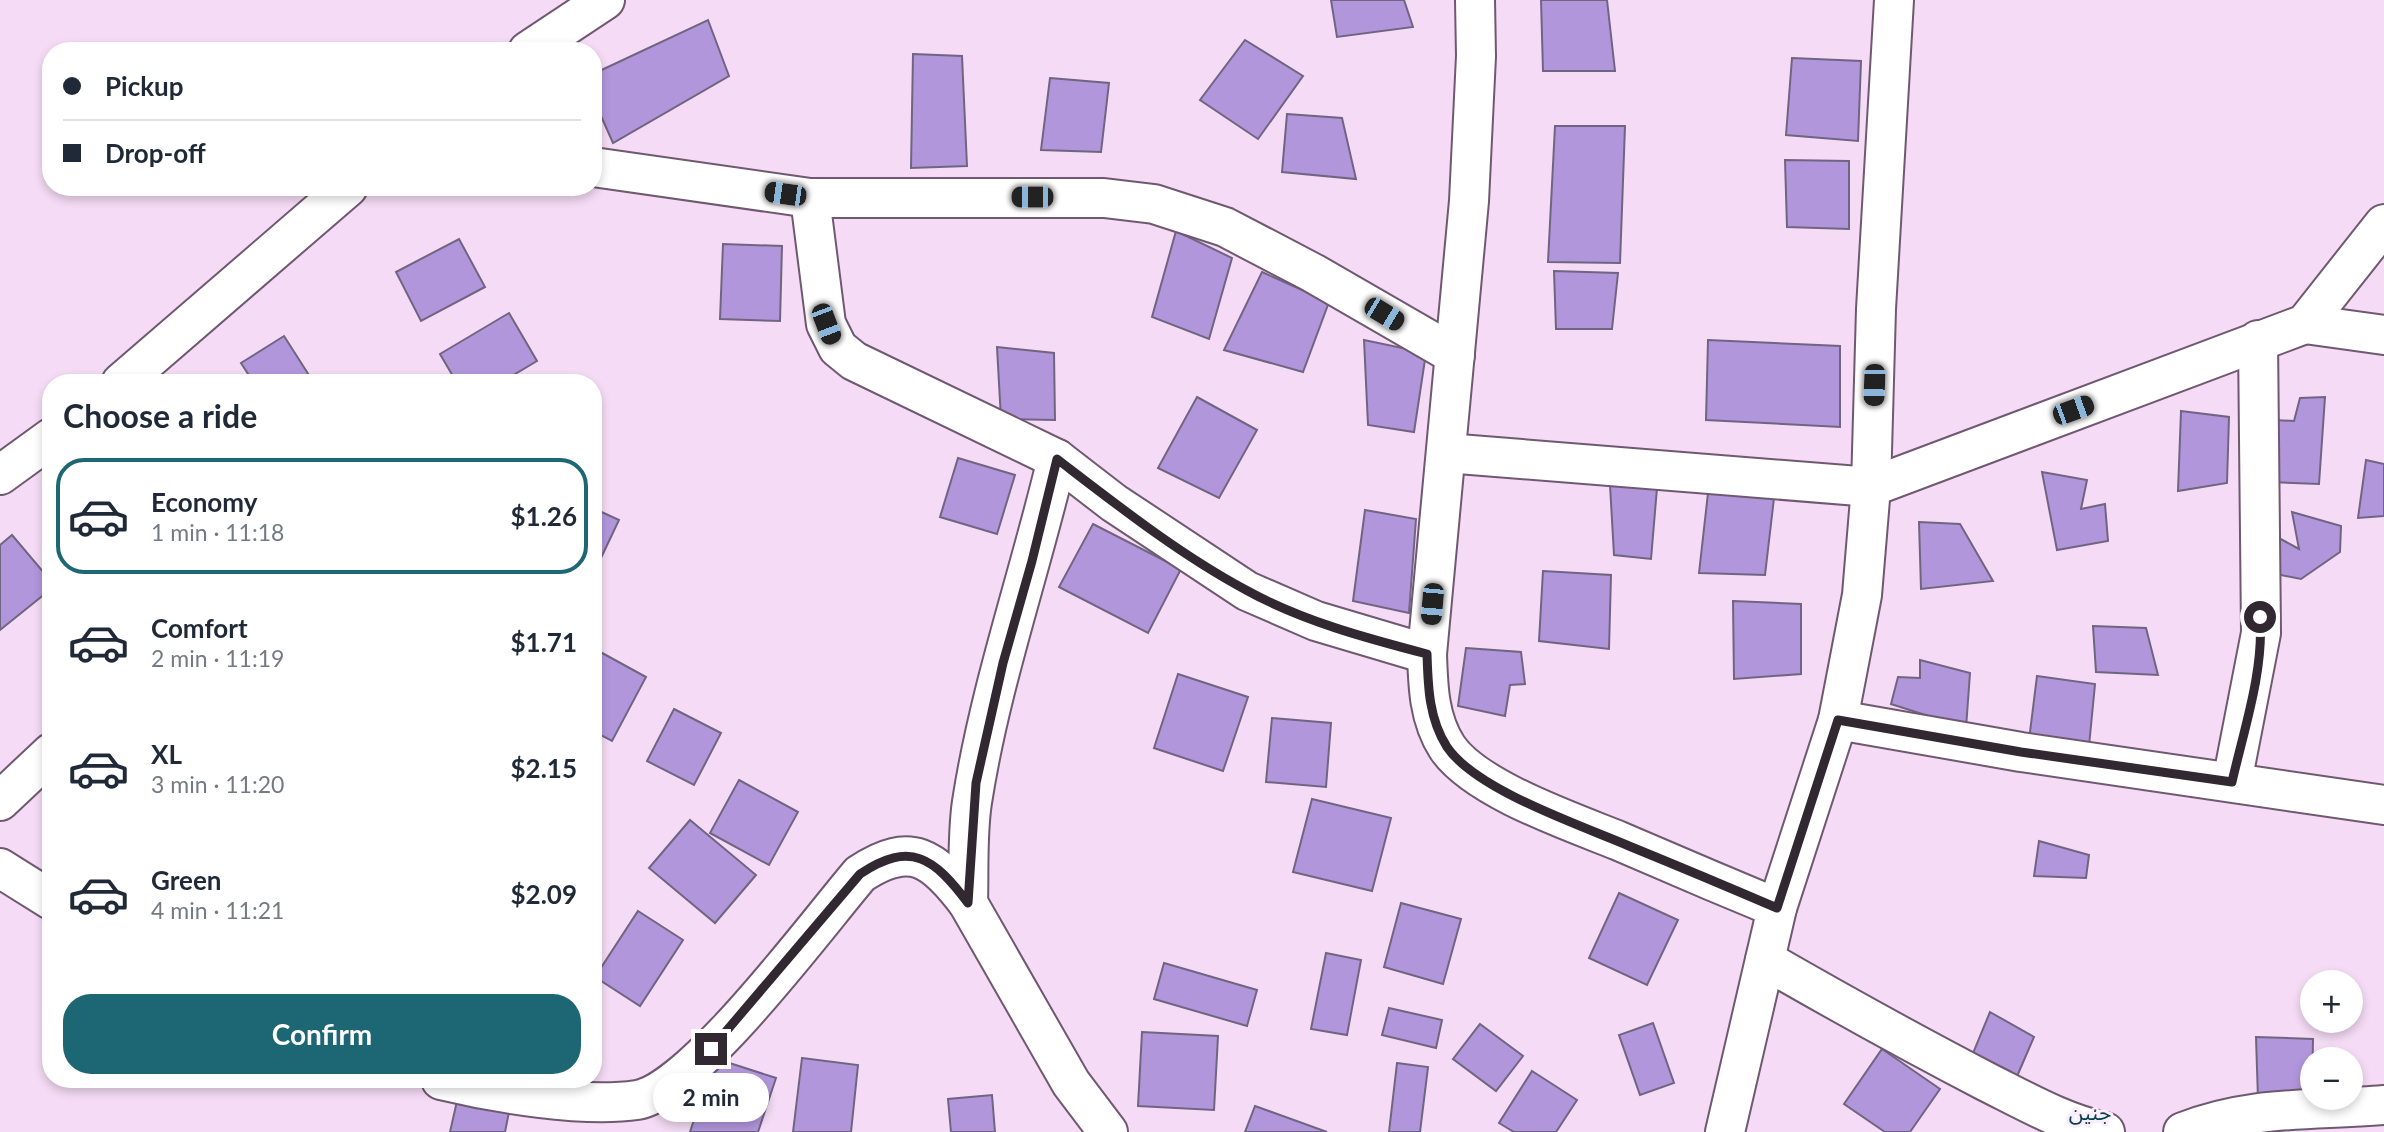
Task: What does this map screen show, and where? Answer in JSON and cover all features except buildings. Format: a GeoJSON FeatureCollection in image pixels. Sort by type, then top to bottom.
{"type":"FeatureCollection","features":[{"type":"Feature","properties":{"kind":"street"},"geometry":{"type":"LineString","coordinates":[[542,42],[606,0]]}},
{"type":"Feature","properties":{"kind":"street"},"geometry":{"type":"LineString","coordinates":[[1475,0],[1476,55],[1469,201],[1427,654],[1428,695],[1434,719],[1447,747],[1465,768],[1533,805],[1777,908]]}},
{"type":"Feature","properties":{"kind":"street"},"geometry":{"type":"LineString","coordinates":[[1726,1132],[1777,908],[1838,720],[1862,595],[1871,486],[1876,309],[1894,0]]}},
{"type":"Feature","properties":{"kind":"street"},"geometry":{"type":"LineString","coordinates":[[602,168],[810,198],[1104,198],[1154,204],[1225,227],[1314,273],[1455,355]]}},
{"type":"Feature","properties":{"kind":"street"},"geometry":{"type":"LineString","coordinates":[[131,374],[338,196]]}},
{"type":"Feature","properties":{"kind":"street"},"geometry":{"type":"LineString","coordinates":[[810,198],[826,324],[838,348],[854,361],[1057,459],[1114,503],[1247,591],[1316,621],[1427,654]]}},
{"type":"Feature","properties":{"kind":"street"},"geometry":{"type":"LineString","coordinates":[[2305,324],[2384,224]]}},
{"type":"Feature","properties":{"kind":"street"},"geometry":{"type":"LineString","coordinates":[[1446,453],[1871,486],[2305,324],[2384,335]]}},
{"type":"Feature","properties":{"kind":"street"},"geometry":{"type":"LineString","coordinates":[[2232,782],[2262,633],[2258,340]]}},
{"type":"Feature","properties":{"kind":"street"},"geometry":{"type":"LineString","coordinates":[[0,475],[42,445]]}},
{"type":"Feature","properties":{"kind":"street"},"geometry":{"type":"LineString","coordinates":[[968,903],[976,783],[1003,663],[1057,459]]}},
{"type":"Feature","properties":{"kind":"street"},"geometry":{"type":"LineString","coordinates":[[1838,720],[2021,752],[2384,805]]}},
{"type":"Feature","properties":{"kind":"street"},"geometry":{"type":"LineString","coordinates":[[0,802],[42,762]]}},
{"type":"Feature","properties":{"kind":"street"},"geometry":{"type":"LineString","coordinates":[[488,1088],[636,1116],[666,1087],[698,1063],[860,874],[884,858],[904,855],[928,863],[950,879],[968,903],[1064,1073],[1108,1132]]}},
{"type":"Feature","properties":{"kind":"street"},"geometry":{"type":"LineString","coordinates":[[0,868],[42,894]]}},
{"type":"Feature","properties":{"kind":"street"},"geometry":{"type":"LineString","coordinates":[[1765,960],[1929,1052],[2041,1109],[2105,1132]]}},
{"type":"Feature","properties":{"kind":"street"},"geometry":{"type":"LineString","coordinates":[[2183,1132],[2209,1122],[2254,1111],[2384,1105]]}},
{"type":"Feature","properties":{"kind":"district","name":"جنين"},"geometry":{"type":"Point","coordinates":[2090,1113]}},
{"type":"Feature","properties":{"kind":"route"},"geometry":{"type":"LineString","coordinates":[[711,1049],[860,874],[884,858],[895,855],[913,856],[928,863],[950,879],[968,903],[972,805],[976,783],[1003,663],[1057,459],[1114,503],[1247,591],[1316,621],[1427,654],[1428,695],[1434,719],[1447,747],[1465,768],[1533,805],[1777,908],[1838,720],[2021,752],[2232,782],[2254,684],[2262,633],[2260,617]]}}]}
